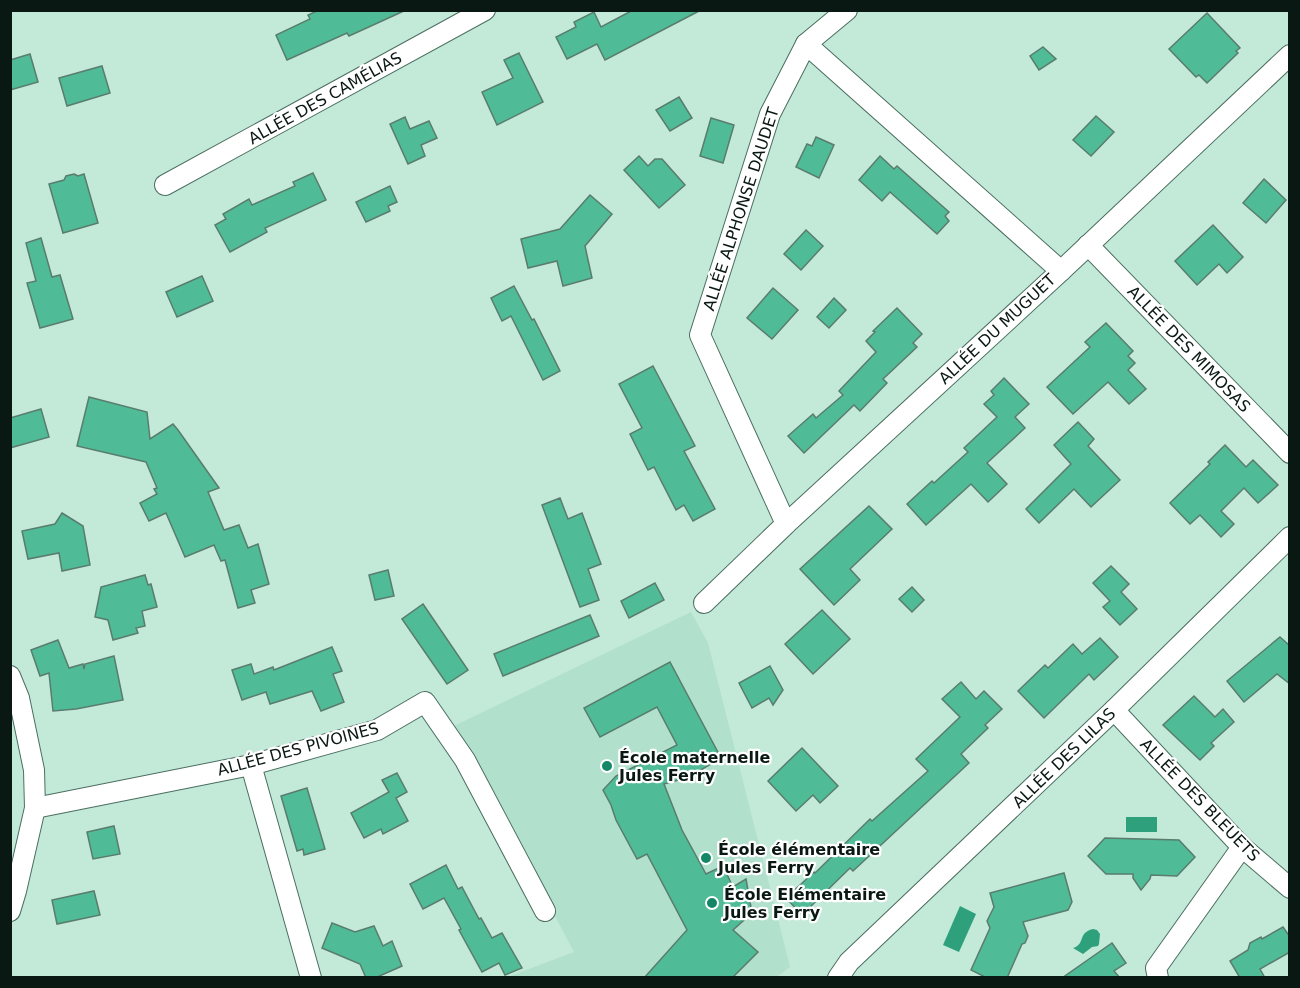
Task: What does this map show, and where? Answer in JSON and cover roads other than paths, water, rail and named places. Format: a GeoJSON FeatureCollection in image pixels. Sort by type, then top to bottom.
{"type":"FeatureCollection","features":[{"type":"Feature","properties":{"kind":"street","name":"ALLÉE DES CAMÉLIAS"},"geometry":{"type":"LineString","coordinates":[[165,185],[485,10]]}},
{"type":"Feature","properties":{"kind":"street"},"geometry":{"type":"LineString","coordinates":[[847,10],[806,44],[1061,271]]}},
{"type":"Feature","properties":{"kind":"street","name":"ALLÉE ALPHONSE DAUDET"},"geometry":{"type":"LineString","coordinates":[[786,524],[700,335],[770,114],[806,44]]}},
{"type":"Feature","properties":{"kind":"street","name":"ALLÉE DU MUGUET"},"geometry":{"type":"LineString","coordinates":[[704,603],[1290,55]]}},
{"type":"Feature","properties":{"kind":"street","name":"ALLÉE DES MIMOSAS"},"geometry":{"type":"LineString","coordinates":[[1088,245],[1290,453]]}},
{"type":"Feature","properties":{"kind":"street","name":"ALLÉE DES LILAS"},"geometry":{"type":"LineString","coordinates":[[838,978],[849,962],[1114,710],[1290,537]]}},
{"type":"Feature","properties":{"kind":"street"},"geometry":{"type":"LineString","coordinates":[[10,676],[19,698],[34,770],[35,808],[10,911]]}},
{"type":"Feature","properties":{"kind":"street","name":"ALLÉE DES PIVOINES"},"geometry":{"type":"LineString","coordinates":[[35,808],[251,765],[377,730],[425,702],[465,760],[545,912]]}},
{"type":"Feature","properties":{"kind":"street","name":"ALLÉE DES BLEUETS"},"geometry":{"type":"LineString","coordinates":[[1114,710],[1242,847],[1290,888]]}},
{"type":"Feature","properties":{"kind":"street"},"geometry":{"type":"LineString","coordinates":[[251,765],[311,978]]}},
{"type":"Feature","properties":{"kind":"street"},"geometry":{"type":"LineString","coordinates":[[1158,978],[1156,968],[1242,847]]}},
{"type":"Feature","properties":{"kind":"place","name":"École maternelle Jules Ferry"},"geometry":{"type":"Point","coordinates":[607,766]}},
{"type":"Feature","properties":{"kind":"place","name":"École élémentaire Jules Ferry"},"geometry":{"type":"Point","coordinates":[706,858]}},
{"type":"Feature","properties":{"kind":"place","name":"École Elémentaire Jules Ferry"},"geometry":{"type":"Point","coordinates":[712,903]}}]}
